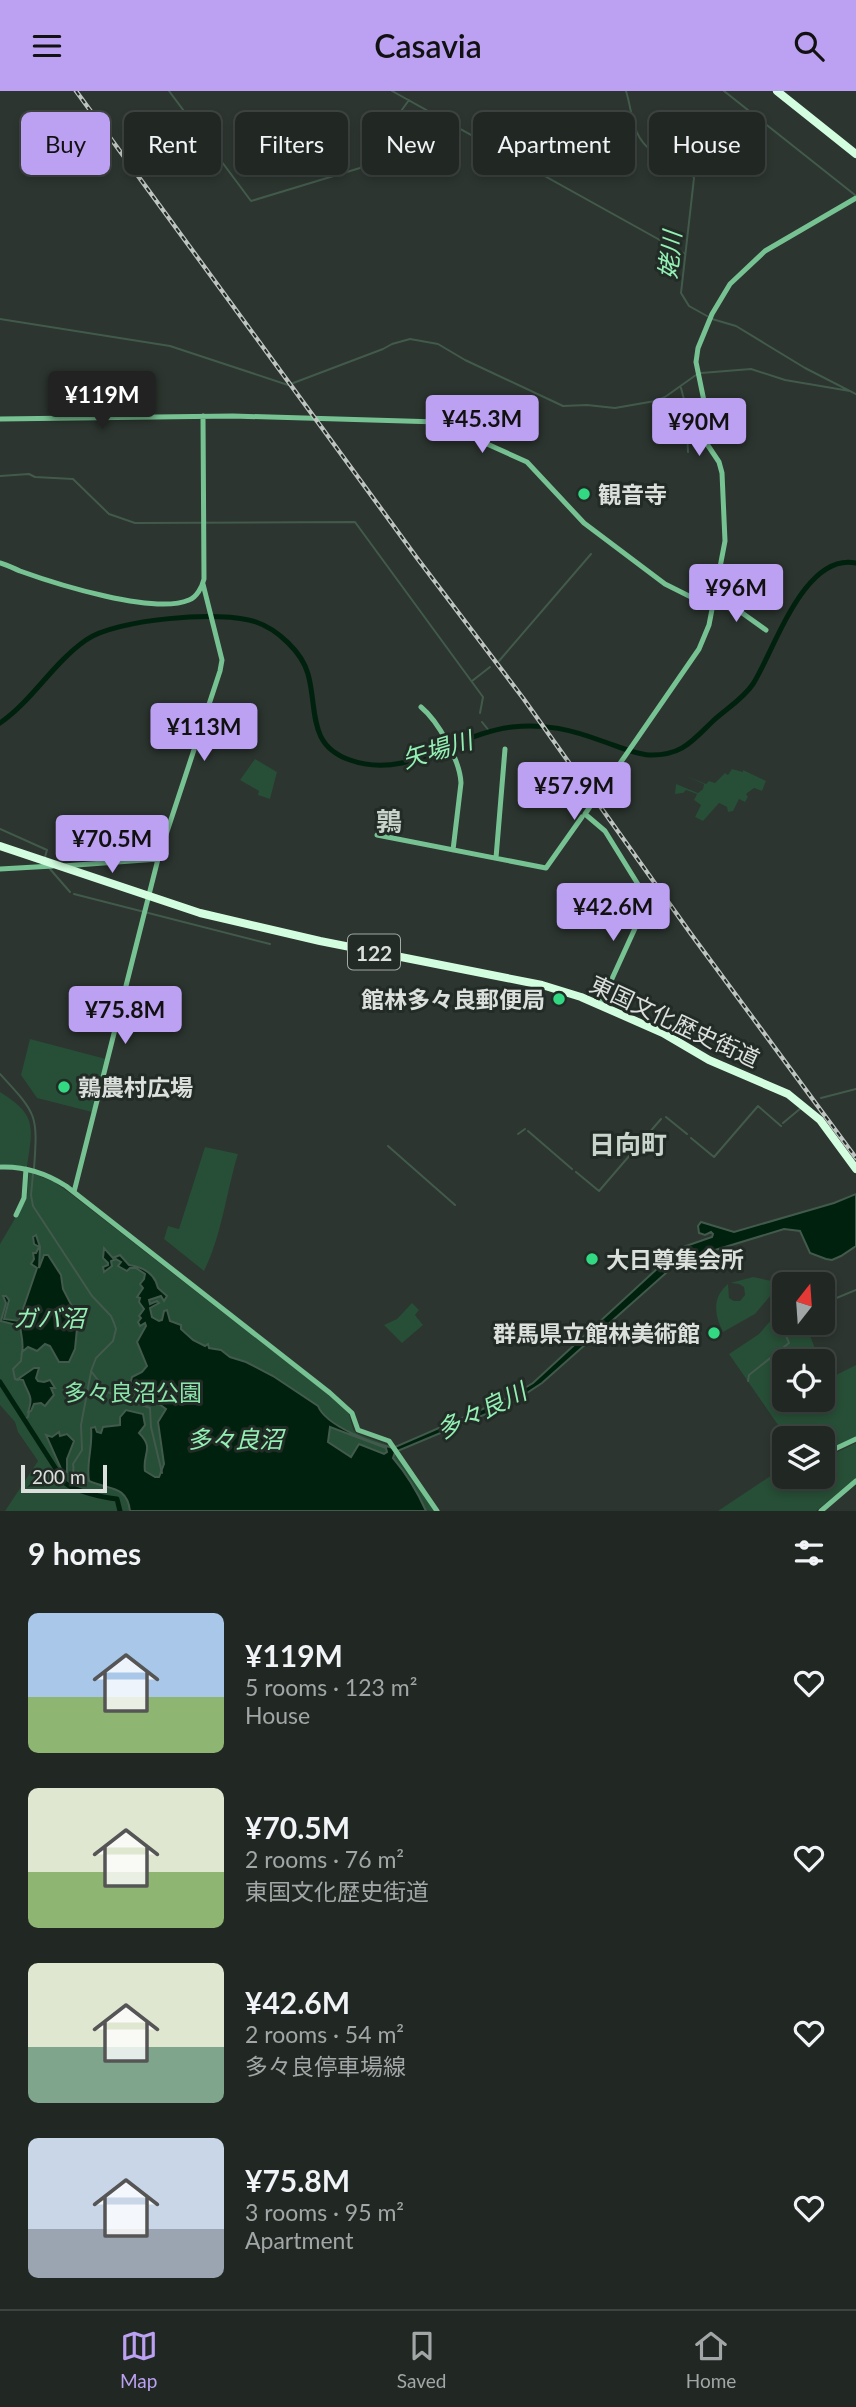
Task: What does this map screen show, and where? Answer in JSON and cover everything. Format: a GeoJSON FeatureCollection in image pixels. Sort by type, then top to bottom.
{"type":"FeatureCollection","features":[{"type":"Feature","properties":{"kind":"highway"},"geometry":{"type":"LineString","coordinates":[[776,91],[856,154]]}},
{"type":"Feature","properties":{"kind":"highway"},"geometry":{"type":"LineString","coordinates":[[785,91],[856,148]]}},
{"type":"Feature","properties":{"kind":"highway","name":"東国文化歴史街道"},"geometry":{"type":"LineString","coordinates":[[0,846],[200,913],[249,926],[542,985],[600,1005],[667,1034],[706,1058],[788,1094],[820,1120],[856,1168]]}},
{"type":"Feature","properties":{"kind":"street"},"geometry":{"type":"LineString","coordinates":[[600,1005],[643,909],[644,891],[603,828],[585,814],[695,656],[707,631],[726,534],[720,466],[710,451],[707,440],[704,401],[696,360],[698,348],[730,283],[765,251],[856,198]]}},
{"type":"Feature","properties":{"kind":"street"},"geometry":{"type":"LineString","coordinates":[[74,1192],[158,859],[222,660],[203,584],[203,416]]}},
{"type":"Feature","properties":{"kind":"street"},"geometry":{"type":"LineString","coordinates":[[0,419],[261,416],[372,421],[422,420],[443,423],[527,462],[567,507],[594,531],[672,588],[690,597],[737,610],[766,630]]}},
{"type":"Feature","properties":{"kind":"street"},"geometry":{"type":"LineString","coordinates":[[0,563],[18,571],[97,594],[134,602],[189,600],[203,584]]}},
{"type":"Feature","properties":{"kind":"street"},"geometry":{"type":"LineString","coordinates":[[421,707],[432,717],[460,772],[453,849]]}},
{"type":"Feature","properties":{"kind":"street"},"geometry":{"type":"LineString","coordinates":[[496,858],[505,749]]}},
{"type":"Feature","properties":{"kind":"street"},"geometry":{"type":"LineString","coordinates":[[377,835],[546,868],[582,817]]}},
{"type":"Feature","properties":{"kind":"street"},"geometry":{"type":"LineString","coordinates":[[0,869],[158,859]]}},
{"type":"Feature","properties":{"kind":"street"},"geometry":{"type":"LineString","coordinates":[[0,1167],[38,1172],[74,1192],[330,1393],[352,1413],[358,1430],[386,1439],[392,1444],[437,1511]]}},
{"type":"Feature","properties":{"kind":"street"},"geometry":{"type":"LineString","coordinates":[[16,1215],[24,1198],[27,1170]]}},
{"type":"Feature","properties":{"kind":"street"},"geometry":{"type":"LineString","coordinates":[[835,1449],[856,1439]]}},
{"type":"Feature","properties":{"kind":"street"},"geometry":{"type":"LineString","coordinates":[[821,1511],[856,1481]]}},
{"type":"Feature","properties":{"kind":"green space"},"geometry":{"type":"Polygon","coordinates":[[[255,759],[277,772],[270,799],[258,795],[259,791],[240,780],[255,759]]]}},
{"type":"Feature","properties":{"kind":"green space"},"geometry":{"type":"Polygon","coordinates":[[[732,769],[743,770],[766,781],[762,791],[754,788],[746,794],[748,797],[745,802],[739,799],[733,811],[728,812],[727,807],[719,803],[703,821],[695,817],[701,805],[694,800],[697,794],[686,790],[675,794],[676,784],[698,793],[703,789],[704,784],[683,775],[706,784],[709,781],[715,783],[732,769]]]}},
{"type":"Feature","properties":{"kind":"green space","name":"鶉農村広場"},"geometry":{"type":"Polygon","coordinates":[[[30,1039],[106,1059],[92,1112],[37,1098],[21,1075],[30,1039]]]}},
{"type":"Feature","properties":{"kind":"green space"},"geometry":{"type":"Polygon","coordinates":[[[0,1092],[21,1108],[30,1123],[31,1141],[27,1167],[0,1164],[0,1092]]]}},
{"type":"Feature","properties":{"kind":"green space"},"geometry":{"type":"Polygon","coordinates":[[[205,1147],[238,1154],[220,1228],[204,1271],[164,1239],[168,1226],[179,1229],[205,1147]]]}},
{"type":"Feature","properties":{"kind":"green space","name":"多々良沼公園"},"geometry":{"type":"Polygon","coordinates":[[[29,1172],[54,1182],[71,1194],[330,1396],[349,1414],[356,1433],[390,1446],[435,1511],[5,1511],[38,1461],[18,1432],[15,1422],[0,1405],[0,1244],[27,1198],[29,1172]]]}},
{"type":"Feature","properties":{"kind":"green space"},"geometry":{"type":"Polygon","coordinates":[[[753,1277],[772,1281],[772,1294],[755,1314],[723,1332],[716,1313],[719,1295],[728,1284],[729,1298],[740,1301],[745,1295],[744,1287],[730,1283],[753,1277]]]}},
{"type":"Feature","properties":{"kind":"green space"},"geometry":{"type":"Polygon","coordinates":[[[412,1303],[419,1310],[415,1315],[423,1325],[402,1343],[384,1325],[397,1319],[412,1303]]]}},
{"type":"Feature","properties":{"kind":"green space"},"geometry":{"type":"Polygon","coordinates":[[[772,1319],[772,1335],[810,1335],[815,1349],[772,1349],[772,1412],[835,1412],[835,1376],[856,1365],[856,1437],[835,1447],[835,1426],[779,1426],[729,1354],[759,1334],[772,1319]]]}},
{"type":"Feature","properties":{"kind":"green space"},"geometry":{"type":"Polygon","coordinates":[[[856,1443],[856,1479],[816,1511],[718,1511],[772,1475],[772,1489],[835,1489],[835,1453],[856,1443]]]}},
{"type":"Feature","properties":{"kind":"water","name":"多々良沼"},"geometry":{"type":"Polygon","coordinates":[[[856,1194],[856,1246],[841,1256],[832,1260],[810,1253],[800,1231],[784,1229],[689,1258],[675,1265],[542,1383],[510,1404],[395,1452],[393,1458],[426,1511],[130,1511],[121,1492],[89,1481],[91,1428],[95,1427],[97,1432],[101,1433],[103,1427],[120,1425],[120,1417],[126,1410],[143,1414],[145,1425],[139,1433],[147,1447],[145,1471],[159,1477],[164,1464],[158,1422],[166,1409],[152,1399],[149,1390],[135,1383],[133,1389],[130,1385],[132,1377],[147,1366],[137,1342],[146,1326],[145,1323],[140,1326],[138,1322],[144,1309],[137,1297],[143,1288],[140,1284],[145,1274],[136,1268],[127,1271],[118,1266],[121,1262],[116,1259],[111,1261],[112,1266],[104,1272],[103,1267],[108,1263],[103,1258],[104,1248],[113,1258],[120,1255],[129,1265],[148,1272],[167,1296],[164,1301],[161,1296],[149,1300],[150,1304],[157,1301],[159,1303],[150,1308],[152,1317],[162,1320],[164,1311],[167,1310],[170,1321],[181,1325],[181,1329],[193,1340],[205,1346],[208,1344],[209,1348],[221,1350],[230,1357],[273,1376],[318,1406],[340,1427],[362,1438],[393,1448],[508,1398],[533,1383],[672,1255],[686,1246],[712,1237],[711,1232],[705,1235],[699,1233],[698,1226],[701,1222],[734,1232],[856,1194]],[[330,1427],[328,1442],[351,1457],[359,1444],[384,1454],[387,1452],[386,1448],[330,1427]]]}},
{"type":"Feature","properties":{"kind":"water","name":"ガバ沼"},"geometry":{"type":"Polygon","coordinates":[[[36,1235],[40,1247],[39,1268],[44,1255],[48,1255],[61,1275],[63,1289],[78,1318],[75,1349],[69,1362],[59,1362],[50,1346],[45,1344],[37,1351],[28,1347],[22,1352],[20,1326],[1,1321],[6,1303],[3,1296],[6,1296],[9,1300],[4,1319],[19,1321],[37,1268],[31,1264],[33,1253],[36,1253],[39,1247],[34,1244],[33,1237],[36,1235]]]}},
{"type":"Feature","properties":{"kind":"water"},"geometry":{"type":"Polygon","coordinates":[[[34,1368],[39,1368],[36,1378],[38,1381],[50,1380],[55,1388],[51,1388],[54,1395],[45,1406],[41,1403],[34,1404],[28,1412],[30,1395],[23,1380],[18,1379],[34,1368]]]}},
{"type":"Feature","properties":{"kind":"water"},"geometry":{"type":"Polygon","coordinates":[[[59,1432],[60,1436],[67,1434],[74,1441],[67,1459],[67,1472],[62,1471],[46,1435],[52,1437],[59,1432]]]}},
{"type":"Feature","properties":{"kind":"waterway"},"geometry":{"type":"LineString","coordinates":[[169,91],[251,201],[360,168],[409,100]]}},
{"type":"Feature","properties":{"kind":"waterway"},"geometry":{"type":"LineString","coordinates":[[392,91],[685,254]]}},
{"type":"Feature","properties":{"kind":"waterway","name":"姥川"},"geometry":{"type":"LineString","coordinates":[[626,91],[636,131],[645,145],[656,153],[688,166],[694,178],[681,293],[689,306],[707,316]]}},
{"type":"Feature","properties":{"kind":"waterway"},"geometry":{"type":"LineString","coordinates":[[724,91],[855,195]]}},
{"type":"Feature","properties":{"kind":"waterway"},"geometry":{"type":"LineString","coordinates":[[0,319],[170,346],[288,385],[410,339],[438,344],[465,360],[563,406],[615,408],[655,401],[696,375]]}},
{"type":"Feature","properties":{"kind":"waterway","name":"姥川"},"geometry":{"type":"LineString","coordinates":[[712,319],[736,326],[805,368],[856,394]]}},
{"type":"Feature","properties":{"kind":"waterway"},"geometry":{"type":"LineString","coordinates":[[701,373],[751,369],[785,380],[850,391]]}},
{"type":"Feature","properties":{"kind":"waterway"},"geometry":{"type":"LineString","coordinates":[[681,388],[686,407],[688,452]]}},
{"type":"Feature","properties":{"kind":"waterway"},"geometry":{"type":"LineString","coordinates":[[0,476],[29,474],[35,477],[73,479],[109,514],[135,523],[355,522],[483,697],[480,713]]}},
{"type":"Feature","properties":{"kind":"waterway"},"geometry":{"type":"LineString","coordinates":[[499,661],[591,554]]}},
{"type":"Feature","properties":{"kind":"waterway","name":"矢場川"},"geometry":{"type":"LineString","coordinates":[[0,723],[12,714],[74,649],[100,633],[169,619],[240,618],[264,625],[294,650],[308,674],[320,736],[336,753],[350,760],[371,765],[392,765],[432,754],[492,731],[524,726],[569,731],[631,751],[660,755],[686,746],[749,689],[793,607],[821,573],[838,564],[856,563]]}},
{"type":"Feature","properties":{"kind":"waterway"},"geometry":{"type":"LineString","coordinates":[[472,681],[490,667]]}},
{"type":"Feature","properties":{"kind":"waterway"},"geometry":{"type":"LineString","coordinates":[[482,722],[490,732]]}},
{"type":"Feature","properties":{"kind":"waterway"},"geometry":{"type":"LineString","coordinates":[[0,829],[47,850],[45,857]]}},
{"type":"Feature","properties":{"kind":"waterway"},"geometry":{"type":"LineString","coordinates":[[50,869],[70,892]]}},
{"type":"Feature","properties":{"kind":"waterway"},"geometry":{"type":"LineString","coordinates":[[74,894],[270,944]]}},
{"type":"Feature","properties":{"kind":"waterway","name":"多々良川"},"geometry":{"type":"LineString","coordinates":[[0,1074],[28,1107],[32,1116],[36,1137],[34,1169]]}},
{"type":"Feature","properties":{"kind":"waterway"},"geometry":{"type":"LineString","coordinates":[[821,1098],[856,1089]]}},
{"type":"Feature","properties":{"kind":"waterway"},"geometry":{"type":"LineString","coordinates":[[691,1138],[714,1157],[758,1106],[781,1126]]}},
{"type":"Feature","properties":{"kind":"waterway"},"geometry":{"type":"LineString","coordinates":[[783,1123],[801,1108]]}},
{"type":"Feature","properties":{"kind":"waterway"},"geometry":{"type":"LineString","coordinates":[[666,1117],[687,1134]]}},
{"type":"Feature","properties":{"kind":"waterway"},"geometry":{"type":"LineString","coordinates":[[576,1172],[599,1191],[661,1119]]}},
{"type":"Feature","properties":{"kind":"waterway"},"geometry":{"type":"LineString","coordinates":[[518,1134],[525,1129]]}},
{"type":"Feature","properties":{"kind":"waterway"},"geometry":{"type":"LineString","coordinates":[[528,1131],[572,1169]]}},
{"type":"Feature","properties":{"kind":"waterway"},"geometry":{"type":"LineString","coordinates":[[388,1146],[455,1205]]}},
{"type":"Feature","properties":{"kind":"waterway","name":"多々良川"},"geometry":{"type":"LineString","coordinates":[[33,1174],[33,1206],[92,1296],[111,1316],[116,1329],[113,1341],[96,1358],[91,1371],[107,1392],[150,1408],[151,1427],[162,1473]]}},
{"type":"Feature","properties":{"kind":"waterway"},"geometry":{"type":"LineString","coordinates":[[835,1299],[856,1290]]}},
{"type":"Feature","properties":{"kind":"waterway"},"geometry":{"type":"LineString","coordinates":[[748,1381],[749,1375],[789,1343],[786,1335]]}},
{"type":"Feature","properties":{"kind":"waterway"},"geometry":{"type":"LineString","coordinates":[[18,1380],[15,1379],[13,1369],[21,1361],[22,1352]]}},
{"type":"Feature","properties":{"kind":"waterway"},"geometry":{"type":"LineString","coordinates":[[71,1489],[73,1464],[82,1450],[81,1425],[91,1372]]}},
{"type":"Feature","properties":{"kind":"waterway"},"geometry":{"type":"LineString","coordinates":[[0,1382],[65,1483],[98,1496],[117,1499],[120,1511]]}},
{"type":"Feature","properties":{"kind":"waterway"},"geometry":{"type":"LineString","coordinates":[[25,1419],[29,1412]]}},
{"type":"Feature","properties":{"kind":"railway"},"geometry":{"type":"LineString","coordinates":[[76,91],[417,558],[523,698],[691,934],[856,1158]]}},
{"type":"Feature","properties":{"kind":"place","name":"観音寺"},"geometry":{"type":"Point","coordinates":[584,494]}},
{"type":"Feature","properties":{"kind":"place","name":"館林多々良郵便局"},"geometry":{"type":"Point","coordinates":[559,999]}},
{"type":"Feature","properties":{"kind":"place","name":"鶉農村広場"},"geometry":{"type":"Point","coordinates":[64,1087]}},
{"type":"Feature","properties":{"kind":"place","name":"大日尊集会所"},"geometry":{"type":"Point","coordinates":[592,1259]}},
{"type":"Feature","properties":{"kind":"place","name":"群馬県立館林美術館"},"geometry":{"type":"Point","coordinates":[714,1333]}},
{"type":"Feature","properties":{"kind":"district","name":"鶉"},"geometry":{"type":"Point","coordinates":[389,821]}},
{"type":"Feature","properties":{"kind":"district","name":"日向町"},"geometry":{"type":"Point","coordinates":[628,1144]}}]}
